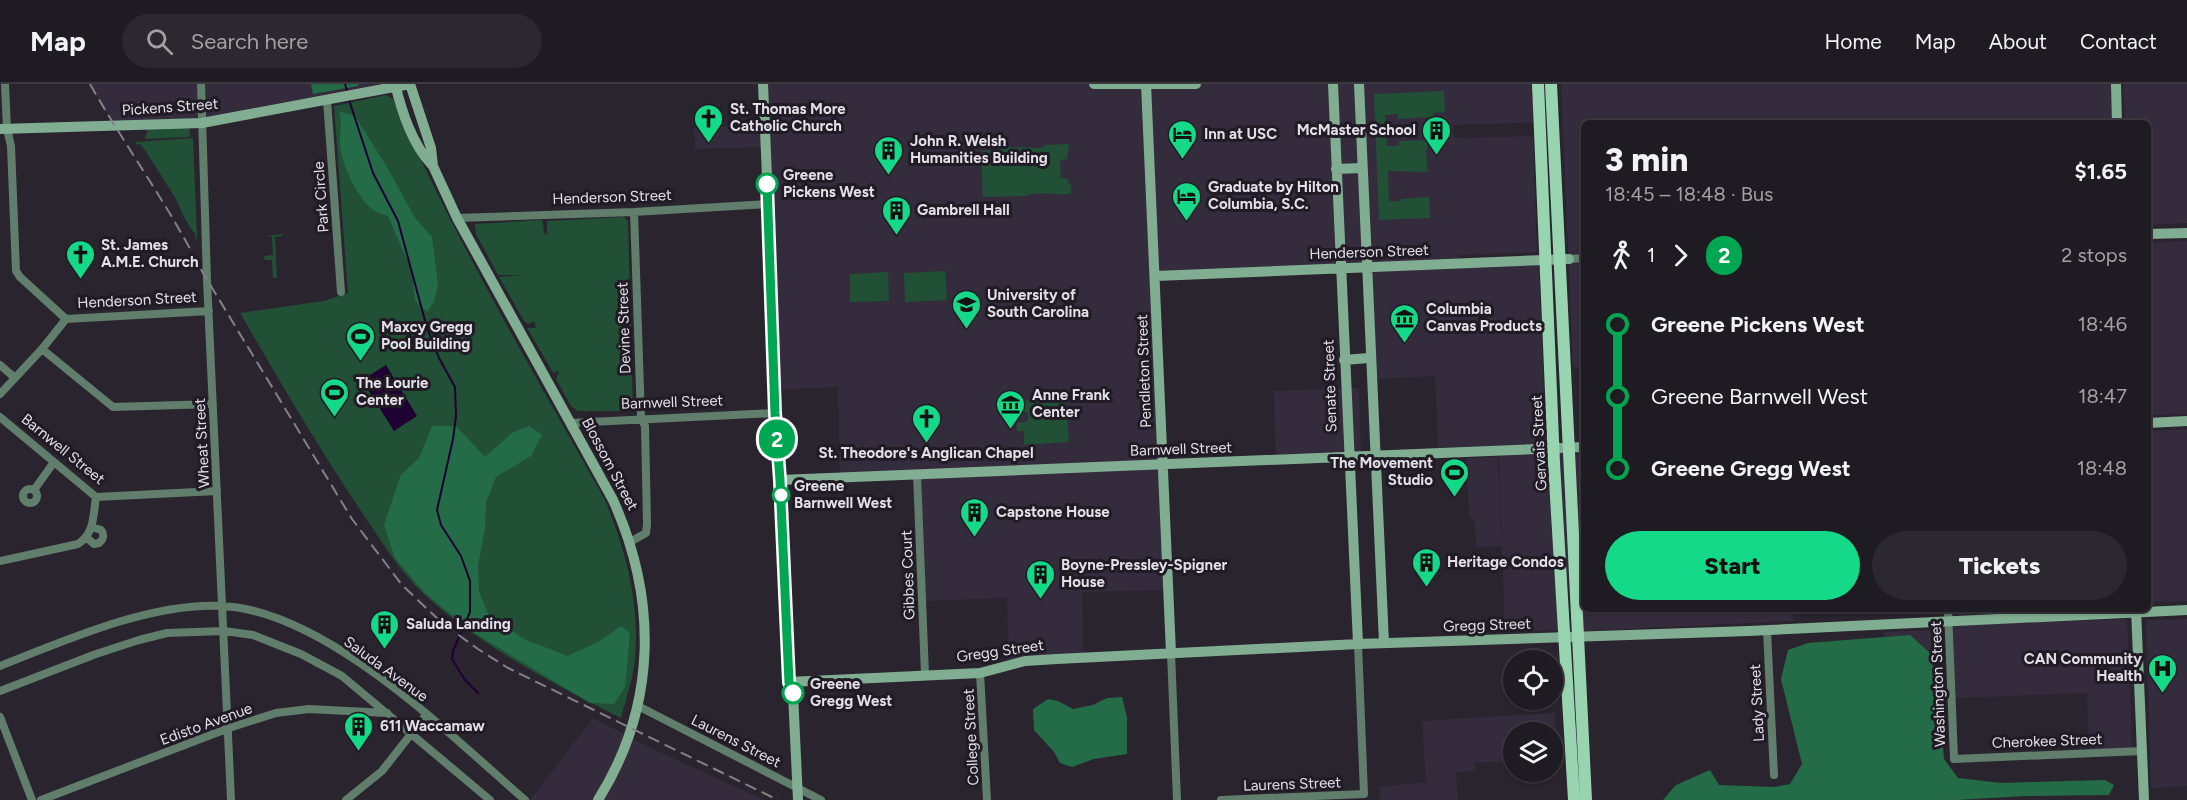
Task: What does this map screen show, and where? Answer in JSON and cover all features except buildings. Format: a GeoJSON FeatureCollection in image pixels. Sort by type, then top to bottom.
{"type":"FeatureCollection","features":[{"type":"Feature","properties":{"kind":"main road","name":"Gervais Street"},"geometry":{"type":"LineString","coordinates":[[1538,84],[1563,638],[1574,800]]}},
{"type":"Feature","properties":{"kind":"main road","name":"Gervais Street"},"geometry":{"type":"LineString","coordinates":[[1551,84],[1564,259],[1568,448],[1586,800]]}},
{"type":"Feature","properties":{"kind":"street"},"geometry":{"type":"LineString","coordinates":[[0,394],[42,349],[66,319],[16,271],[11,146],[3,129],[5,84]]}},
{"type":"Feature","properties":{"kind":"street","name":"Wheat Street"},"geometry":{"type":"LineString","coordinates":[[201,84],[231,800]]}},
{"type":"Feature","properties":{"kind":"street","name":"Pickens Street"},"geometry":{"type":"LineString","coordinates":[[3,129],[202,123],[410,84]]}},
{"type":"Feature","properties":{"kind":"street","name":"Blossom Street"},"geometry":{"type":"LineString","coordinates":[[410,84],[431,148],[433,166]]}},
{"type":"Feature","properties":{"kind":"street"},"geometry":{"type":"LineString","coordinates":[[763,84],[775,413],[789,682],[793,693],[797,794]]}},
{"type":"Feature","properties":{"kind":"street"},"geometry":{"type":"LineString","coordinates":[[1094,84],[1196,84]]}},
{"type":"Feature","properties":{"kind":"street","name":"Senate Street"},"geometry":{"type":"LineString","coordinates":[[1333,84],[1364,794]]}},
{"type":"Feature","properties":{"kind":"street"},"geometry":{"type":"LineString","coordinates":[[1359,84],[1384,643]]}},
{"type":"Feature","properties":{"kind":"street"},"geometry":{"type":"LineString","coordinates":[[2116,84],[2117,120]]}},
{"type":"Feature","properties":{"kind":"street","name":"Blossom Street"},"geometry":{"type":"LineString","coordinates":[[395,85],[400,104],[422,154],[433,166],[457,218],[614,500],[630,542],[640,583],[644,615],[645,660],[638,706],[621,757],[598,800]]}},
{"type":"Feature","properties":{"kind":"street","name":"Pendleton Street"},"geometry":{"type":"LineString","coordinates":[[1146,85],[1177,800]]}},
{"type":"Feature","properties":{"kind":"street","name":"Park Circle"},"geometry":{"type":"LineString","coordinates":[[327,100],[341,292]]}},
{"type":"Feature","properties":{"kind":"street"},"geometry":{"type":"LineString","coordinates":[[1336,169],[1362,168]]}},
{"type":"Feature","properties":{"kind":"street","name":"Henderson Street"},"geometry":{"type":"LineString","coordinates":[[457,218],[633,212],[768,204]]}},
{"type":"Feature","properties":{"kind":"street","name":"Devine Street"},"geometry":{"type":"LineString","coordinates":[[630,542],[646,532],[645,426],[641,418],[633,212]]}},
{"type":"Feature","properties":{"kind":"street"},"geometry":{"type":"LineString","coordinates":[[2151,234],[2187,233]]}},
{"type":"Feature","properties":{"kind":"street","name":"Henderson Street"},"geometry":{"type":"LineString","coordinates":[[1155,276],[1581,258]]}},
{"type":"Feature","properties":{"kind":"street","name":"Henderson Street"},"geometry":{"type":"LineString","coordinates":[[66,319],[209,311]]}},
{"type":"Feature","properties":{"kind":"street"},"geometry":{"type":"LineString","coordinates":[[42,349],[113,407],[213,404]]}},
{"type":"Feature","properties":{"kind":"street"},"geometry":{"type":"LineString","coordinates":[[1344,360],[1370,358]]}},
{"type":"Feature","properties":{"kind":"street"},"geometry":{"type":"LineString","coordinates":[[0,365],[14,377]]}},
{"type":"Feature","properties":{"kind":"street","name":"Barnwell Street"},"geometry":{"type":"LineString","coordinates":[[570,423],[775,413]]}},
{"type":"Feature","properties":{"kind":"street","name":"Barnwell Street"},"geometry":{"type":"LineString","coordinates":[[0,417],[96,497],[217,491]]}},
{"type":"Feature","properties":{"kind":"street"},"geometry":{"type":"LineString","coordinates":[[2151,423],[2187,421]]}},
{"type":"Feature","properties":{"kind":"street","name":"Barnwell Street"},"geometry":{"type":"LineString","coordinates":[[780,480],[1581,447]]}},
{"type":"Feature","properties":{"kind":"street"},"geometry":{"type":"LineString","coordinates":[[34,490],[54,462]]}},
{"type":"Feature","properties":{"kind":"street","name":"Gibbes Court"},"geometry":{"type":"LineString","coordinates":[[917,475],[925,674]]}},
{"type":"Feature","properties":{"kind":"street"},"geometry":{"type":"LineString","coordinates":[[0,561],[78,544],[87,538],[92,527],[96,497]]}},
{"type":"Feature","properties":{"kind":"street"},"geometry":{"type":"LineString","coordinates":[[87,538],[94,543],[102,540],[103,532],[92,527]]}},
{"type":"Feature","properties":{"kind":"street","name":"Saluda Avenue"},"geometry":{"type":"LineString","coordinates":[[0,666],[123,621],[181,609],[222,606],[242,608],[267,615],[318,637],[377,675],[525,800]]}},
{"type":"Feature","properties":{"kind":"street","name":"Gregg Street"},"geometry":{"type":"LineString","coordinates":[[2151,610],[2187,610]]}},
{"type":"Feature","properties":{"kind":"street","name":"Gregg Street"},"geometry":{"type":"LineString","coordinates":[[789,682],[980,673],[1025,661],[1358,644],[1767,630],[1948,615],[2061,612]]}},
{"type":"Feature","properties":{"kind":"street"},"geometry":{"type":"LineString","coordinates":[[2136,612],[2144,800]]}},
{"type":"Feature","properties":{"kind":"street","name":"Washington Street"},"geometry":{"type":"LineString","coordinates":[[1948,615],[1954,759]]}},
{"type":"Feature","properties":{"kind":"street","name":"Lady Street"},"geometry":{"type":"LineString","coordinates":[[1767,630],[1774,775]]}},
{"type":"Feature","properties":{"kind":"street"},"geometry":{"type":"LineString","coordinates":[[0,691],[96,654],[167,633],[224,631],[253,635],[301,654],[342,676],[490,800]]}},
{"type":"Feature","properties":{"kind":"street","name":"College Street"},"geometry":{"type":"LineString","coordinates":[[980,673],[987,800]]}},
{"type":"Feature","properties":{"kind":"street","name":"Laurens Street"},"geometry":{"type":"LineString","coordinates":[[638,706],[797,794],[821,800]]}},
{"type":"Feature","properties":{"kind":"street","name":"Edisto Avenue"},"geometry":{"type":"LineString","coordinates":[[41,800],[229,728],[276,713],[309,709],[387,713]]}},
{"type":"Feature","properties":{"kind":"street"},"geometry":{"type":"LineString","coordinates":[[346,800],[382,771],[426,715]]}},
{"type":"Feature","properties":{"kind":"street"},"geometry":{"type":"LineString","coordinates":[[0,717],[32,800]]}},
{"type":"Feature","properties":{"kind":"street","name":"Cherokee Street"},"geometry":{"type":"LineString","coordinates":[[1954,759],[2142,751]]}},
{"type":"Feature","properties":{"kind":"street","name":"Laurens Street"},"geometry":{"type":"LineString","coordinates":[[1221,800],[1364,794]]}},
{"type":"Feature","properties":{"kind":"shaded area"},"geometry":{"type":"Polygon","coordinates":[[[89,84],[403,84],[201,122],[114,123],[89,84]]]}},
{"type":"Feature","properties":{"kind":"shaded area","name":"University of South Carolina"},"geometry":{"type":"Polygon","coordinates":[[[763,84],[1544,84],[1546,122],[1453,125],[1454,138],[1533,136],[1537,252],[1459,255],[1458,261],[1156,273],[1167,590],[1082,592],[1084,661],[1009,663],[1007,598],[921,601],[918,474],[840,477],[838,387],[776,390],[765,147],[695,149],[694,128],[764,125],[763,84]]]}},
{"type":"Feature","properties":{"kind":"shaded area"},"geometry":{"type":"Polygon","coordinates":[[[1561,84],[2115,84],[2116,120],[1581,120],[1581,367],[1573,367],[1561,84]]]}},
{"type":"Feature","properties":{"kind":"shaded area"},"geometry":{"type":"Polygon","coordinates":[[[2123,84],[2187,84],[2187,223],[2151,225],[2151,120],[2125,120],[2123,84]]]}},
{"type":"Feature","properties":{"kind":"shaded area"},"geometry":{"type":"Polygon","coordinates":[[[2187,241],[2187,414],[2151,415],[2151,243],[2187,241]]]}},
{"type":"Feature","properties":{"kind":"shaded area"},"geometry":{"type":"Polygon","coordinates":[[[1539,265],[1546,444],[1438,448],[1435,376],[1376,379],[1372,272],[1539,265]]]}},
{"type":"Feature","properties":{"kind":"shaded area"},"geometry":{"type":"Polygon","coordinates":[[[386,365],[417,416],[394,431],[362,380],[386,365]]]}},
{"type":"Feature","properties":{"kind":"shaded area"},"geometry":{"type":"Polygon","coordinates":[[[1359,388],[1361,457],[1276,460],[1274,391],[1359,388]]]}},
{"type":"Feature","properties":{"kind":"shaded area"},"geometry":{"type":"Polygon","coordinates":[[[2187,429],[2187,601],[2151,602],[2151,431],[2187,429]]]}},
{"type":"Feature","properties":{"kind":"shaded area"},"geometry":{"type":"Polygon","coordinates":[[[1564,450],[1570,582],[1556,583],[1558,630],[1505,632],[1499,453],[1564,450]]]}},
{"type":"Feature","properties":{"kind":"shaded area"},"geometry":{"type":"Polygon","coordinates":[[[1581,454],[1581,587],[1575,455],[1581,454]]]}},
{"type":"Feature","properties":{"kind":"shaded area"},"geometry":{"type":"Polygon","coordinates":[[[1498,457],[1502,546],[1476,547],[1475,523],[1469,515],[1466,458],[1498,457]]]}},
{"type":"Feature","properties":{"kind":"shaded area"},"geometry":{"type":"Polygon","coordinates":[[[1582,612],[1793,612],[1793,621],[1583,631],[1582,612]]]}},
{"type":"Feature","properties":{"kind":"shaded area"},"geometry":{"type":"Polygon","coordinates":[[[1956,612],[2021,612],[1956,615],[1956,612]]]}},
{"type":"Feature","properties":{"kind":"shaded area"},"geometry":{"type":"Polygon","coordinates":[[[2127,619],[2132,750],[2089,751],[2087,693],[1955,698],[1953,625],[2127,619]]]}},
{"type":"Feature","properties":{"kind":"shaded area"},"geometry":{"type":"Polygon","coordinates":[[[2187,619],[2187,786],[2151,788],[2146,620],[2187,619]]]}},
{"type":"Feature","properties":{"kind":"shaded area"},"geometry":{"type":"Polygon","coordinates":[[[1942,630],[1945,695],[1887,697],[1884,632],[1942,630]]]}},
{"type":"Feature","properties":{"kind":"shaded area"},"geometry":{"type":"Polygon","coordinates":[[[1555,713],[1555,722],[1503,722],[1503,762],[1475,763],[1475,771],[1456,772],[1458,800],[1381,800],[1379,787],[1426,782],[1422,721],[1555,713]]]}},
{"type":"Feature","properties":{"kind":"shaded area"},"geometry":{"type":"Polygon","coordinates":[[[593,718],[653,749],[764,800],[530,800],[593,718]]]}},
{"type":"Feature","properties":{"kind":"green space"},"geometry":{"type":"Polygon","coordinates":[[[311,84],[359,84],[313,94],[311,84]]]}},
{"type":"Feature","properties":{"kind":"green space"},"geometry":{"type":"Polygon","coordinates":[[[1444,91],[1445,112],[1433,113],[1433,117],[1398,119],[1398,114],[1385,115],[1387,146],[1399,146],[1399,141],[1428,140],[1426,152],[1428,172],[1388,171],[1389,201],[1429,197],[1430,218],[1379,220],[1374,94],[1444,91]]]}},
{"type":"Feature","properties":{"kind":"green space"},"geometry":{"type":"Polygon","coordinates":[[[386,95],[393,99],[467,252],[605,500],[613,519],[630,578],[636,638],[634,666],[621,718],[494,648],[447,614],[416,586],[391,555],[345,487],[240,313],[324,301],[348,293],[334,106],[386,95]]]}},
{"type":"Feature","properties":{"kind":"green space"},"geometry":{"type":"Polygon","coordinates":[[[339,111],[355,116],[415,218],[432,237],[438,285],[434,301],[427,312],[415,300],[412,271],[388,216],[376,212],[362,199],[347,171],[341,152],[339,111]]]}},
{"type":"Feature","properties":{"kind":"green space"},"geometry":{"type":"Polygon","coordinates":[[[183,127],[190,129],[190,137],[145,139],[148,129],[183,127]]]}},
{"type":"Feature","properties":{"kind":"green space"},"geometry":{"type":"Polygon","coordinates":[[[193,138],[196,241],[195,234],[176,199],[145,150],[135,142],[193,138]]]}},
{"type":"Feature","properties":{"kind":"green space"},"geometry":{"type":"Polygon","coordinates":[[[1069,144],[1067,159],[1060,161],[1061,178],[1068,179],[1071,194],[1040,193],[1027,196],[983,197],[981,151],[998,150],[1002,147],[1041,148],[1045,145],[1069,144]]]}},
{"type":"Feature","properties":{"kind":"green space"},"geometry":{"type":"Polygon","coordinates":[[[624,217],[628,221],[633,411],[578,411],[571,406],[556,379],[559,372],[556,371],[554,374],[527,328],[536,328],[534,321],[528,324],[524,321],[499,277],[521,275],[498,275],[476,234],[475,224],[541,220],[544,233],[547,235],[547,221],[624,217]]]}},
{"type":"Feature","properties":{"kind":"green space"},"geometry":{"type":"Polygon","coordinates":[[[283,234],[275,237],[277,278],[273,278],[272,260],[265,260],[264,256],[273,255],[272,236],[264,236],[283,234]]]}},
{"type":"Feature","properties":{"kind":"green space"},"geometry":{"type":"Polygon","coordinates":[[[945,271],[947,300],[905,302],[904,273],[945,271]]]}},
{"type":"Feature","properties":{"kind":"green space"},"geometry":{"type":"Polygon","coordinates":[[[888,272],[889,301],[850,302],[850,274],[888,272]]]}},
{"type":"Feature","properties":{"kind":"green space"},"geometry":{"type":"Polygon","coordinates":[[[1066,399],[1069,442],[1024,445],[1024,431],[1017,431],[1017,423],[1028,421],[1028,412],[1006,413],[1005,401],[1066,399]]]}},
{"type":"Feature","properties":{"kind":"green space"},"geometry":{"type":"Polygon","coordinates":[[[432,426],[456,426],[485,457],[512,433],[529,426],[542,435],[531,456],[496,477],[486,502],[485,529],[478,565],[479,591],[489,616],[526,640],[568,656],[600,641],[621,626],[630,633],[625,687],[614,704],[590,703],[471,631],[425,593],[395,558],[384,525],[401,475],[419,458],[432,426]]]}},
{"type":"Feature","properties":{"kind":"green space"},"geometry":{"type":"Polygon","coordinates":[[[1910,635],[1930,653],[1939,697],[1944,759],[1958,778],[2001,783],[2105,780],[2114,785],[2109,795],[1957,800],[1663,800],[1676,785],[1710,770],[1719,785],[1774,787],[1790,784],[1802,764],[1781,679],[1788,650],[1808,643],[1910,635]]]}},
{"type":"Feature","properties":{"kind":"green space"},"geometry":{"type":"Polygon","coordinates":[[[1122,697],[1127,717],[1127,754],[1094,759],[1072,767],[1060,763],[1054,752],[1034,730],[1033,709],[1048,699],[1058,701],[1073,709],[1093,705],[1107,698],[1122,697]]]}},
{"type":"Feature","properties":{"kind":"waterway"},"geometry":{"type":"LineString","coordinates":[[345,84],[347,91]]}},
{"type":"Feature","properties":{"kind":"waterway"},"geometry":{"type":"LineString","coordinates":[[349,100],[373,173],[398,221],[427,328],[439,358],[455,387],[456,416],[453,439],[437,510],[441,525],[461,556],[470,581],[470,612],[453,651],[452,659],[465,680],[478,693]]}},
{"type":"Feature","properties":{"kind":"railway"},"geometry":{"type":"LineString","coordinates":[[90,84],[352,519],[402,585],[442,623],[508,668],[778,800]]}},
{"type":"Feature","properties":{"kind":"bus line","name":"2"},"geometry":{"type":"LineString","coordinates":[[767,184],[775,413],[789,682],[793,693]]}},
{"type":"Feature","properties":{"kind":"place","name":"St. Thomas More Catholic Church"},"geometry":{"type":"Point","coordinates":[709,144]}},
{"type":"Feature","properties":{"kind":"place","name":"McMaster School"},"geometry":{"type":"Point","coordinates":[1437,156]}},
{"type":"Feature","properties":{"kind":"place","name":"Inn at USC"},"geometry":{"type":"Point","coordinates":[1183,160]}},
{"type":"Feature","properties":{"kind":"place","name":"John R. Welsh Humanities Building"},"geometry":{"type":"Point","coordinates":[889,176]}},
{"type":"Feature","properties":{"kind":"place","name":"Greene Pickens West"},"geometry":{"type":"Point","coordinates":[767,184]}},
{"type":"Feature","properties":{"kind":"place","name":"Graduate by Hilton Columbia, S.C."},"geometry":{"type":"Point","coordinates":[1187,222]}},
{"type":"Feature","properties":{"kind":"place","name":"Gambrell Hall"},"geometry":{"type":"Point","coordinates":[896,236]}},
{"type":"Feature","properties":{"kind":"place","name":"St. James A.M.E. Church"},"geometry":{"type":"Point","coordinates":[80,280]}},
{"type":"Feature","properties":{"kind":"place","name":"University of South Carolina"},"geometry":{"type":"Point","coordinates":[966,330]}},
{"type":"Feature","properties":{"kind":"place","name":"Columbia Canvas Products"},"geometry":{"type":"Point","coordinates":[1405,344]}},
{"type":"Feature","properties":{"kind":"place","name":"Maxcy Gregg Pool Building"},"geometry":{"type":"Point","coordinates":[360,362]}},
{"type":"Feature","properties":{"kind":"place","name":"The Lourie Center"},"geometry":{"type":"Point","coordinates":[335,418]}},
{"type":"Feature","properties":{"kind":"place","name":"Anne Frank Center"},"geometry":{"type":"Point","coordinates":[1011,430]}},
{"type":"Feature","properties":{"kind":"place","name":"St. Theodore's Anglican Chapel"},"geometry":{"type":"Point","coordinates":[926,444]}},
{"type":"Feature","properties":{"kind":"place","name":"Greene Barnwell West"},"geometry":{"type":"Point","coordinates":[781,495]}},
{"type":"Feature","properties":{"kind":"place","name":"The Movement Studio"},"geometry":{"type":"Point","coordinates":[1454,498]}},
{"type":"Feature","properties":{"kind":"place","name":"Capstone House"},"geometry":{"type":"Point","coordinates":[975,538]}},
{"type":"Feature","properties":{"kind":"place","name":"Heritage Condos"},"geometry":{"type":"Point","coordinates":[1426,588]}},
{"type":"Feature","properties":{"kind":"place","name":"Boyne-Pressley-Spigner House"},"geometry":{"type":"Point","coordinates":[1040,600]}},
{"type":"Feature","properties":{"kind":"place","name":"Saluda Landing"},"geometry":{"type":"Point","coordinates":[385,650]}},
{"type":"Feature","properties":{"kind":"place","name":"Greene Gregg West"},"geometry":{"type":"Point","coordinates":[793,693]}},
{"type":"Feature","properties":{"kind":"place","name":"CAN Community Health"},"geometry":{"type":"Point","coordinates":[2163,694]}},
{"type":"Feature","properties":{"kind":"place","name":"611 Waccamaw"},"geometry":{"type":"Point","coordinates":[359,752]}}]}
